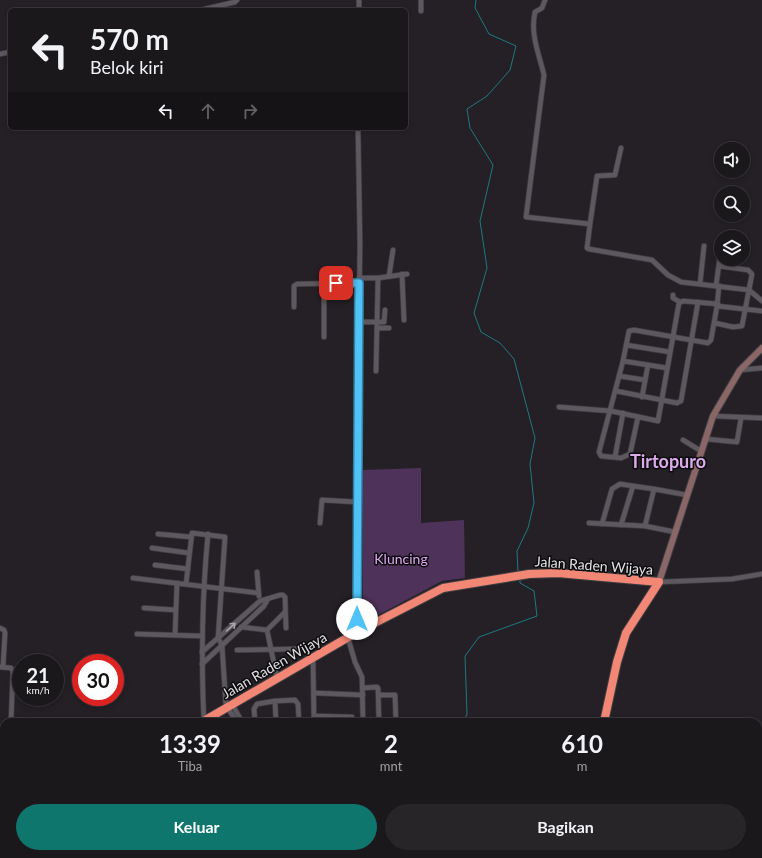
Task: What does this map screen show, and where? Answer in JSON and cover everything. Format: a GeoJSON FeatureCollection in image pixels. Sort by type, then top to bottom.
{"type":"FeatureCollection","features":[{"type":"Feature","properties":{"kind":"highway","name":"Jalan Raden Wijaya"},"geometry":{"type":"LineString","coordinates":[[210,718],[228,706],[359,631],[443,588],[521,575],[558,573],[659,582]]}},
{"type":"Feature","properties":{"kind":"highway"},"geometry":{"type":"LineString","coordinates":[[605,718],[617,662],[626,633],[631,623],[659,582]]}},
{"type":"Feature","properties":{"kind":"street"},"geometry":{"type":"LineString","coordinates":[[208,8],[237,0]]}},
{"type":"Feature","properties":{"kind":"street"},"geometry":{"type":"LineString","coordinates":[[421,11],[422,0]]}},
{"type":"Feature","properties":{"kind":"street"},"geometry":{"type":"LineString","coordinates":[[545,0],[542,8],[535,12],[533,23],[537,53],[544,74],[525,216],[527,218],[590,224]]}},
{"type":"Feature","properties":{"kind":"street"},"geometry":{"type":"LineString","coordinates":[[358,130],[359,281],[357,502],[359,631]]}},
{"type":"Feature","properties":{"kind":"street"},"geometry":{"type":"LineString","coordinates":[[620,148],[615,175],[598,176],[587,245],[589,249],[652,260],[671,277],[681,282],[749,290],[762,301]]}},
{"type":"Feature","properties":{"kind":"street"},"geometry":{"type":"LineString","coordinates":[[700,284],[704,246]]}},
{"type":"Feature","properties":{"kind":"street"},"geometry":{"type":"LineString","coordinates":[[389,276],[393,250]]}},
{"type":"Feature","properties":{"kind":"street"},"geometry":{"type":"LineString","coordinates":[[638,417],[632,451],[624,457],[602,457],[599,453],[605,426],[611,411],[616,391],[628,333],[632,330],[710,342],[718,305],[717,286],[719,266],[750,271],[752,274],[741,327],[733,327],[715,323]]}},
{"type":"Feature","properties":{"kind":"street"},"geometry":{"type":"LineString","coordinates":[[294,307],[295,285],[359,281],[405,274],[404,320]]}},
{"type":"Feature","properties":{"kind":"street"},"geometry":{"type":"LineString","coordinates":[[376,371],[378,278]]}},
{"type":"Feature","properties":{"kind":"street"},"geometry":{"type":"LineString","coordinates":[[324,283],[324,337]]}},
{"type":"Feature","properties":{"kind":"street"},"geometry":{"type":"LineString","coordinates":[[673,295],[673,298],[680,302],[698,302],[762,311]]}},
{"type":"Feature","properties":{"kind":"street"},"geometry":{"type":"LineString","coordinates":[[559,407],[611,411],[658,421],[680,302]]}},
{"type":"Feature","properties":{"kind":"street"},"geometry":{"type":"LineString","coordinates":[[616,391],[677,404],[681,401],[698,302]]}},
{"type":"Feature","properties":{"kind":"street"},"geometry":{"type":"LineString","coordinates":[[376,325],[384,321],[385,310]]}},
{"type":"Feature","properties":{"kind":"street"},"geometry":{"type":"LineString","coordinates":[[358,322],[389,328]]}},
{"type":"Feature","properties":{"kind":"street"},"geometry":{"type":"LineString","coordinates":[[626,345],[670,352]]}},
{"type":"Feature","properties":{"kind":"street"},"geometry":{"type":"LineString","coordinates":[[762,348],[740,370],[713,416],[659,582],[732,579],[762,574]]}},
{"type":"Feature","properties":{"kind":"street"},"geometry":{"type":"LineString","coordinates":[[623,361],[667,368]]}},
{"type":"Feature","properties":{"kind":"street"},"geometry":{"type":"LineString","coordinates":[[642,397],[648,365]]}},
{"type":"Feature","properties":{"kind":"street"},"geometry":{"type":"LineString","coordinates":[[740,370],[762,368]]}},
{"type":"Feature","properties":{"kind":"street"},"geometry":{"type":"LineString","coordinates":[[619,376],[645,380]]}},
{"type":"Feature","properties":{"kind":"street"},"geometry":{"type":"LineString","coordinates":[[615,457],[623,414]]}},
{"type":"Feature","properties":{"kind":"street"},"geometry":{"type":"LineString","coordinates":[[713,416],[762,418]]}},
{"type":"Feature","properties":{"kind":"street"},"geometry":{"type":"LineString","coordinates":[[706,439],[737,442],[741,418]]}},
{"type":"Feature","properties":{"kind":"street"},"geometry":{"type":"LineString","coordinates":[[684,440],[702,451]]}},
{"type":"Feature","properties":{"kind":"street"},"geometry":{"type":"LineString","coordinates":[[602,524],[612,489],[620,484],[687,495]]}},
{"type":"Feature","properties":{"kind":"street"},"geometry":{"type":"LineString","coordinates":[[621,525],[632,486]]}},
{"type":"Feature","properties":{"kind":"street"},"geometry":{"type":"LineString","coordinates":[[645,526],[654,489]]}},
{"type":"Feature","properties":{"kind":"street"},"geometry":{"type":"LineString","coordinates":[[320,523],[322,500],[357,502]]}},
{"type":"Feature","properties":{"kind":"street"},"geometry":{"type":"LineString","coordinates":[[589,523],[645,526],[675,532]]}},
{"type":"Feature","properties":{"kind":"street"},"geometry":{"type":"LineString","coordinates":[[186,584],[191,537],[193,533],[224,536],[226,538],[218,638],[222,646],[228,706],[235,718]]}},
{"type":"Feature","properties":{"kind":"street"},"geometry":{"type":"LineString","coordinates":[[158,534],[191,537]]}},
{"type":"Feature","properties":{"kind":"street"},"geometry":{"type":"LineString","coordinates":[[204,718],[202,664],[203,585],[208,534]]}},
{"type":"Feature","properties":{"kind":"street"},"geometry":{"type":"LineString","coordinates":[[152,548],[189,554]]}},
{"type":"Feature","properties":{"kind":"street"},"geometry":{"type":"LineString","coordinates":[[155,565],[188,569]]}},
{"type":"Feature","properties":{"kind":"street"},"geometry":{"type":"LineString","coordinates":[[257,572],[258,593],[260,601],[264,606]]}},
{"type":"Feature","properties":{"kind":"street"},"geometry":{"type":"LineString","coordinates":[[133,578],[203,585],[222,589],[258,593]]}},
{"type":"Feature","properties":{"kind":"street"},"geometry":{"type":"LineString","coordinates":[[175,635],[177,583]]}},
{"type":"Feature","properties":{"kind":"street"},"geometry":{"type":"LineString","coordinates":[[202,652],[260,601],[283,595],[286,628]]}},
{"type":"Feature","properties":{"kind":"street"},"geometry":{"type":"LineString","coordinates":[[202,664],[264,606],[268,599]]}},
{"type":"Feature","properties":{"kind":"street"},"geometry":{"type":"LineString","coordinates":[[144,608],[176,610]]}},
{"type":"Feature","properties":{"kind":"street"},"geometry":{"type":"LineString","coordinates":[[267,630],[285,612]]}},
{"type":"Feature","properties":{"kind":"street"},"geometry":{"type":"LineString","coordinates":[[242,627],[267,630]]}},
{"type":"Feature","properties":{"kind":"street"},"geometry":{"type":"LineString","coordinates":[[0,628],[4,630],[5,633],[2,667],[11,668],[13,671],[11,718]]}},
{"type":"Feature","properties":{"kind":"street"},"geometry":{"type":"LineString","coordinates":[[267,630],[277,678]]}},
{"type":"Feature","properties":{"kind":"street"},"geometry":{"type":"LineString","coordinates":[[136,634],[202,636]]}},
{"type":"Feature","properties":{"kind":"street"},"geometry":{"type":"LineString","coordinates":[[348,638],[355,662],[362,677],[363,718]]}},
{"type":"Feature","properties":{"kind":"street"},"geometry":{"type":"LineString","coordinates":[[237,650],[296,650]]}},
{"type":"Feature","properties":{"kind":"street"},"geometry":{"type":"LineString","coordinates":[[313,657],[315,693],[314,716],[352,717]]}},
{"type":"Feature","properties":{"kind":"street"},"geometry":{"type":"LineString","coordinates":[[363,688],[377,686],[379,695],[379,718]]}},
{"type":"Feature","properties":{"kind":"street"},"geometry":{"type":"LineString","coordinates":[[315,693],[362,695]]}},
{"type":"Feature","properties":{"kind":"street"},"geometry":{"type":"LineString","coordinates":[[379,695],[395,695],[396,718]]}},
{"type":"Feature","properties":{"kind":"street"},"geometry":{"type":"LineString","coordinates":[[275,701],[276,718]]}},
{"type":"Feature","properties":{"kind":"street"},"geometry":{"type":"LineString","coordinates":[[255,718],[254,709],[257,704],[275,701],[297,701],[299,718]]}},
{"type":"Feature","properties":{"kind":"street"},"geometry":{"type":"LineString","coordinates":[[228,706],[238,718]]}},
{"type":"Feature","properties":{"kind":"green space","name":"Kluncing"},"geometry":{"type":"Polygon","coordinates":[[[421,468],[421,523],[464,520],[465,578],[442,581],[363,623],[363,470],[421,468]]]}},
{"type":"Feature","properties":{"kind":"waterway"},"geometry":{"type":"LineString","coordinates":[[476,0],[475,8],[489,34],[516,46],[510,70],[487,96],[467,109],[470,128],[493,165],[480,221],[487,268],[474,313],[481,332],[500,343],[514,359],[535,438],[530,464],[534,503],[528,528],[517,551],[518,572]]}},
{"type":"Feature","properties":{"kind":"waterway"},"geometry":{"type":"LineString","coordinates":[[465,718],[467,714],[465,656],[479,637],[537,616],[534,591],[520,583],[520,579]]}},
{"type":"Feature","properties":{"kind":"district","name":"Tirtopuro"},"geometry":{"type":"Point","coordinates":[668,461]}},
{"type":"Feature","properties":{"kind":"route"},"geometry":{"type":"LineString","coordinates":[[336,283],[359,283],[357,619]]}}]}
